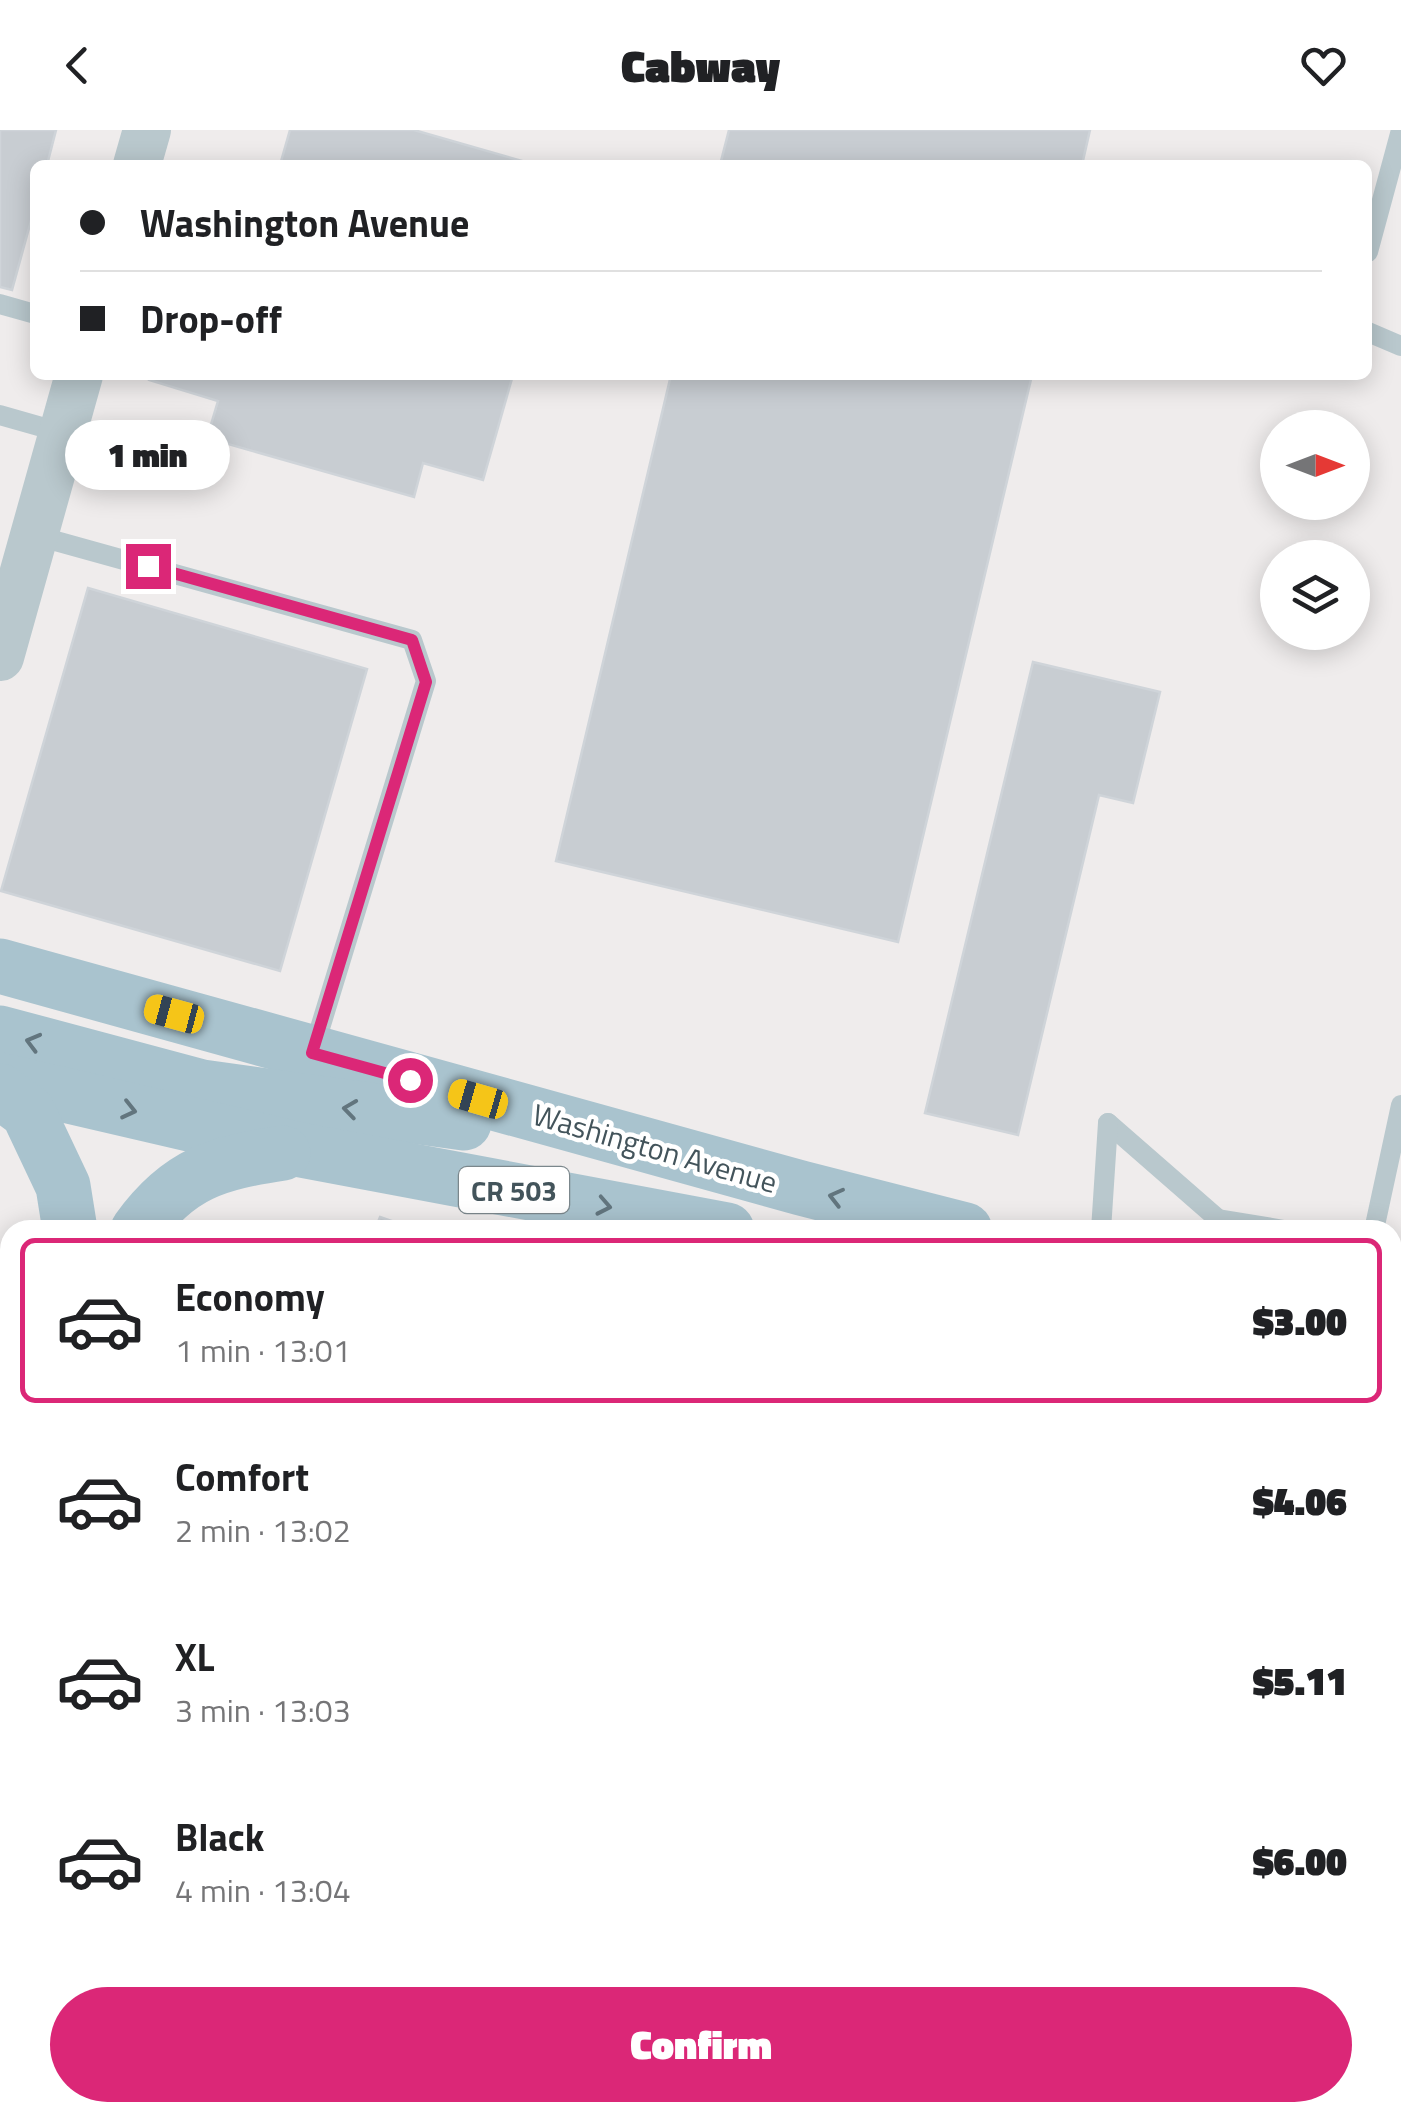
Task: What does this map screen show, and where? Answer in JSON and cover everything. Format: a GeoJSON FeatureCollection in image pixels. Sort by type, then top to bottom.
{"type":"FeatureCollection","features":[{"type":"Feature","properties":{"kind":"main road","name":"Washington Avenue"},"geometry":{"type":"LineString","coordinates":[[0,966],[927,1220]]}},
{"type":"Feature","properties":{"kind":"main road"},"geometry":{"type":"LineString","coordinates":[[0,1033],[202,1087],[420,1118],[621,1138]]}},
{"type":"Feature","properties":{"kind":"main road","name":"Washington Avenue"},"geometry":{"type":"LineString","coordinates":[[0,1080],[301,1150],[674,1220]]}},
{"type":"Feature","properties":{"kind":"main road"},"geometry":{"type":"LineString","coordinates":[[0,1090],[28,1112],[64,1186],[69,1220]]}},
{"type":"Feature","properties":{"kind":"main road"},"geometry":{"type":"LineString","coordinates":[[145,1220],[182,1182],[212,1167],[301,1150]]}},
{"type":"Feature","properties":{"kind":"street"},"geometry":{"type":"LineString","coordinates":[[139,160],[147,130]]}},
{"type":"Feature","properties":{"kind":"street"},"geometry":{"type":"LineString","coordinates":[[0,657],[78,380]]}},
{"type":"Feature","properties":{"kind":"lane"},"geometry":{"type":"LineString","coordinates":[[1372,237],[1400,130]]}},
{"type":"Feature","properties":{"kind":"lane"},"geometry":{"type":"LineString","coordinates":[[0,304],[30,313]]}},
{"type":"Feature","properties":{"kind":"lane"},"geometry":{"type":"LineString","coordinates":[[1372,334],[1401,346]]}},
{"type":"Feature","properties":{"kind":"lane"},"geometry":{"type":"LineString","coordinates":[[0,415],[63,433]]}},
{"type":"Feature","properties":{"kind":"lane"},"geometry":{"type":"LineString","coordinates":[[34,535],[412,640],[426,682],[312,1053]]}},
{"type":"Feature","properties":{"kind":"lane"},"geometry":{"type":"LineString","coordinates":[[1376,1220],[1401,1105]]}},
{"type":"Feature","properties":{"kind":"lane"},"geometry":{"type":"LineString","coordinates":[[1102,1220],[1108,1123],[1213,1220]]}},
{"type":"Feature","properties":{"kind":"building"},"geometry":{"type":"Polygon","coordinates":[[[0,130],[56,130],[48,160],[30,160],[30,224],[12,290],[0,287],[0,130]]]}},
{"type":"Feature","properties":{"kind":"building"},"geometry":{"type":"Polygon","coordinates":[[[290,130],[414,130],[519,160],[281,160],[290,130]]]}},
{"type":"Feature","properties":{"kind":"building"},"geometry":{"type":"Polygon","coordinates":[[[729,130],[1090,130],[1083,160],[721,160],[729,130]]]}},
{"type":"Feature","properties":{"kind":"building"},"geometry":{"type":"Polygon","coordinates":[[[149,380],[512,380],[483,480],[423,463],[414,497],[207,438],[218,401],[149,380]]]}},
{"type":"Feature","properties":{"kind":"building"},"geometry":{"type":"Polygon","coordinates":[[[670,380],[1031,380],[898,942],[556,861],[670,380]]]}},
{"type":"Feature","properties":{"kind":"building"},"geometry":{"type":"Polygon","coordinates":[[[88,588],[367,669],[280,971],[1,891],[88,588]]]}},
{"type":"Feature","properties":{"kind":"building"},"geometry":{"type":"Polygon","coordinates":[[[1033,662],[1160,692],[1133,803],[1099,795],[1018,1135],[925,1113],[1033,662]]]}},
{"type":"Feature","properties":{"kind":"route"},"geometry":{"type":"LineString","coordinates":[[148,566],[412,640],[426,682],[312,1053],[410,1080]]}}]}
